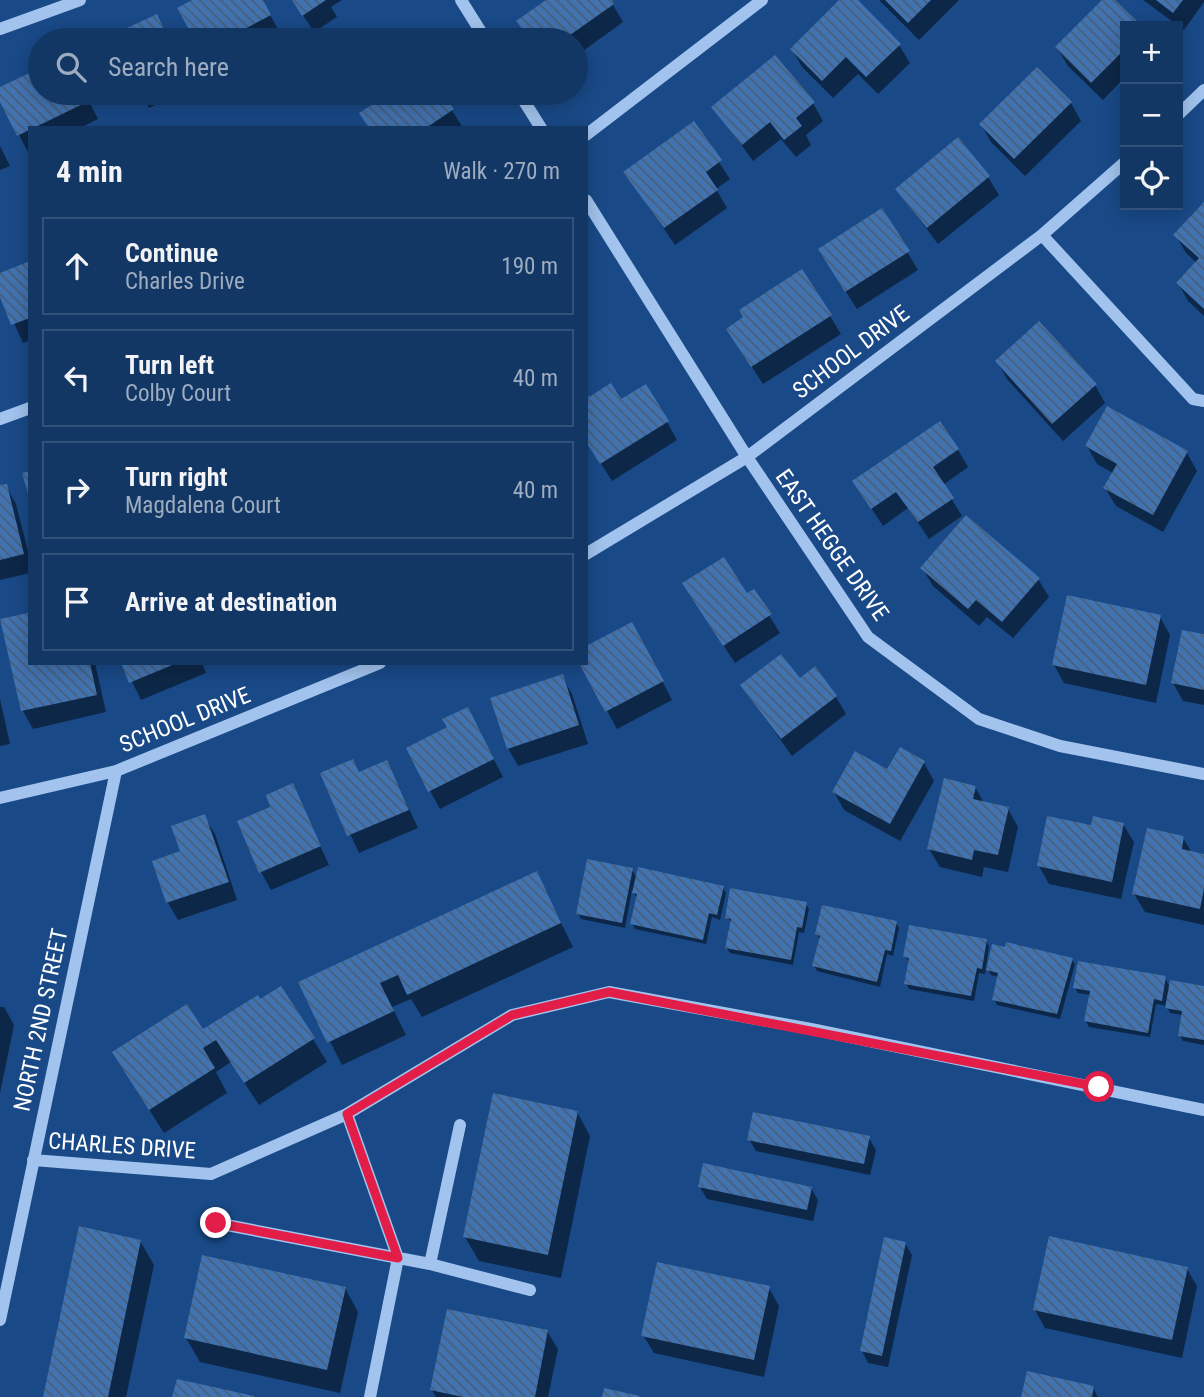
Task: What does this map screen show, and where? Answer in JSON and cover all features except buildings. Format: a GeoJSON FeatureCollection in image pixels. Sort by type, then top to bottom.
{"type":"FeatureCollection","features":[{"type":"Feature","properties":{"kind":"street"},"geometry":{"type":"LineString","coordinates":[[0,29],[80,0]]}},
{"type":"Feature","properties":{"kind":"street"},"geometry":{"type":"LineString","coordinates":[[461,0],[478,28]]}},
{"type":"Feature","properties":{"kind":"street"},"geometry":{"type":"LineString","coordinates":[[588,133],[762,0]]}},
{"type":"Feature","properties":{"kind":"street"},"geometry":{"type":"LineString","coordinates":[[1183,110],[1204,90]]}},
{"type":"Feature","properties":{"kind":"street"},"geometry":{"type":"LineString","coordinates":[[527,105],[540,126]]}},
{"type":"Feature","properties":{"kind":"street","name":"SCHOOL DRIVE"},"geometry":{"type":"LineString","coordinates":[[588,553],[747,457],[1042,235],[1120,166]]}},
{"type":"Feature","properties":{"kind":"street","name":"EAST HEGGE DRIVE"},"geometry":{"type":"LineString","coordinates":[[588,203],[747,457],[868,637],[979,719],[1060,746],[1204,775]]}},
{"type":"Feature","properties":{"kind":"street"},"geometry":{"type":"LineString","coordinates":[[1042,235],[1193,398],[1204,401]]}},
{"type":"Feature","properties":{"kind":"street"},"geometry":{"type":"LineString","coordinates":[[0,419],[28,409]]}},
{"type":"Feature","properties":{"kind":"street","name":"SCHOOL DRIVE"},"geometry":{"type":"LineString","coordinates":[[0,798],[116,771],[375,665]]}},
{"type":"Feature","properties":{"kind":"street","name":"NORTH 2ND STREET"},"geometry":{"type":"LineString","coordinates":[[0,1320],[116,771]]}},
{"type":"Feature","properties":{"kind":"street","name":"CHARLES DRIVE"},"geometry":{"type":"LineString","coordinates":[[33,1160],[211,1174],[347,1114],[512,1015],[609,992],[811,1029],[1204,1110]]}},
{"type":"Feature","properties":{"kind":"street"},"geometry":{"type":"LineString","coordinates":[[347,1114],[398,1258],[370,1397]]}},
{"type":"Feature","properties":{"kind":"street"},"geometry":{"type":"LineString","coordinates":[[429,1264],[460,1125]]}},
{"type":"Feature","properties":{"kind":"street"},"geometry":{"type":"LineString","coordinates":[[216,1223],[429,1264],[530,1290]]}},
{"type":"Feature","properties":{"kind":"route"},"geometry":{"type":"LineString","coordinates":[[216,1223],[398,1258],[347,1114],[512,1015],[609,992],[811,1029],[1099,1087]]}}]}
